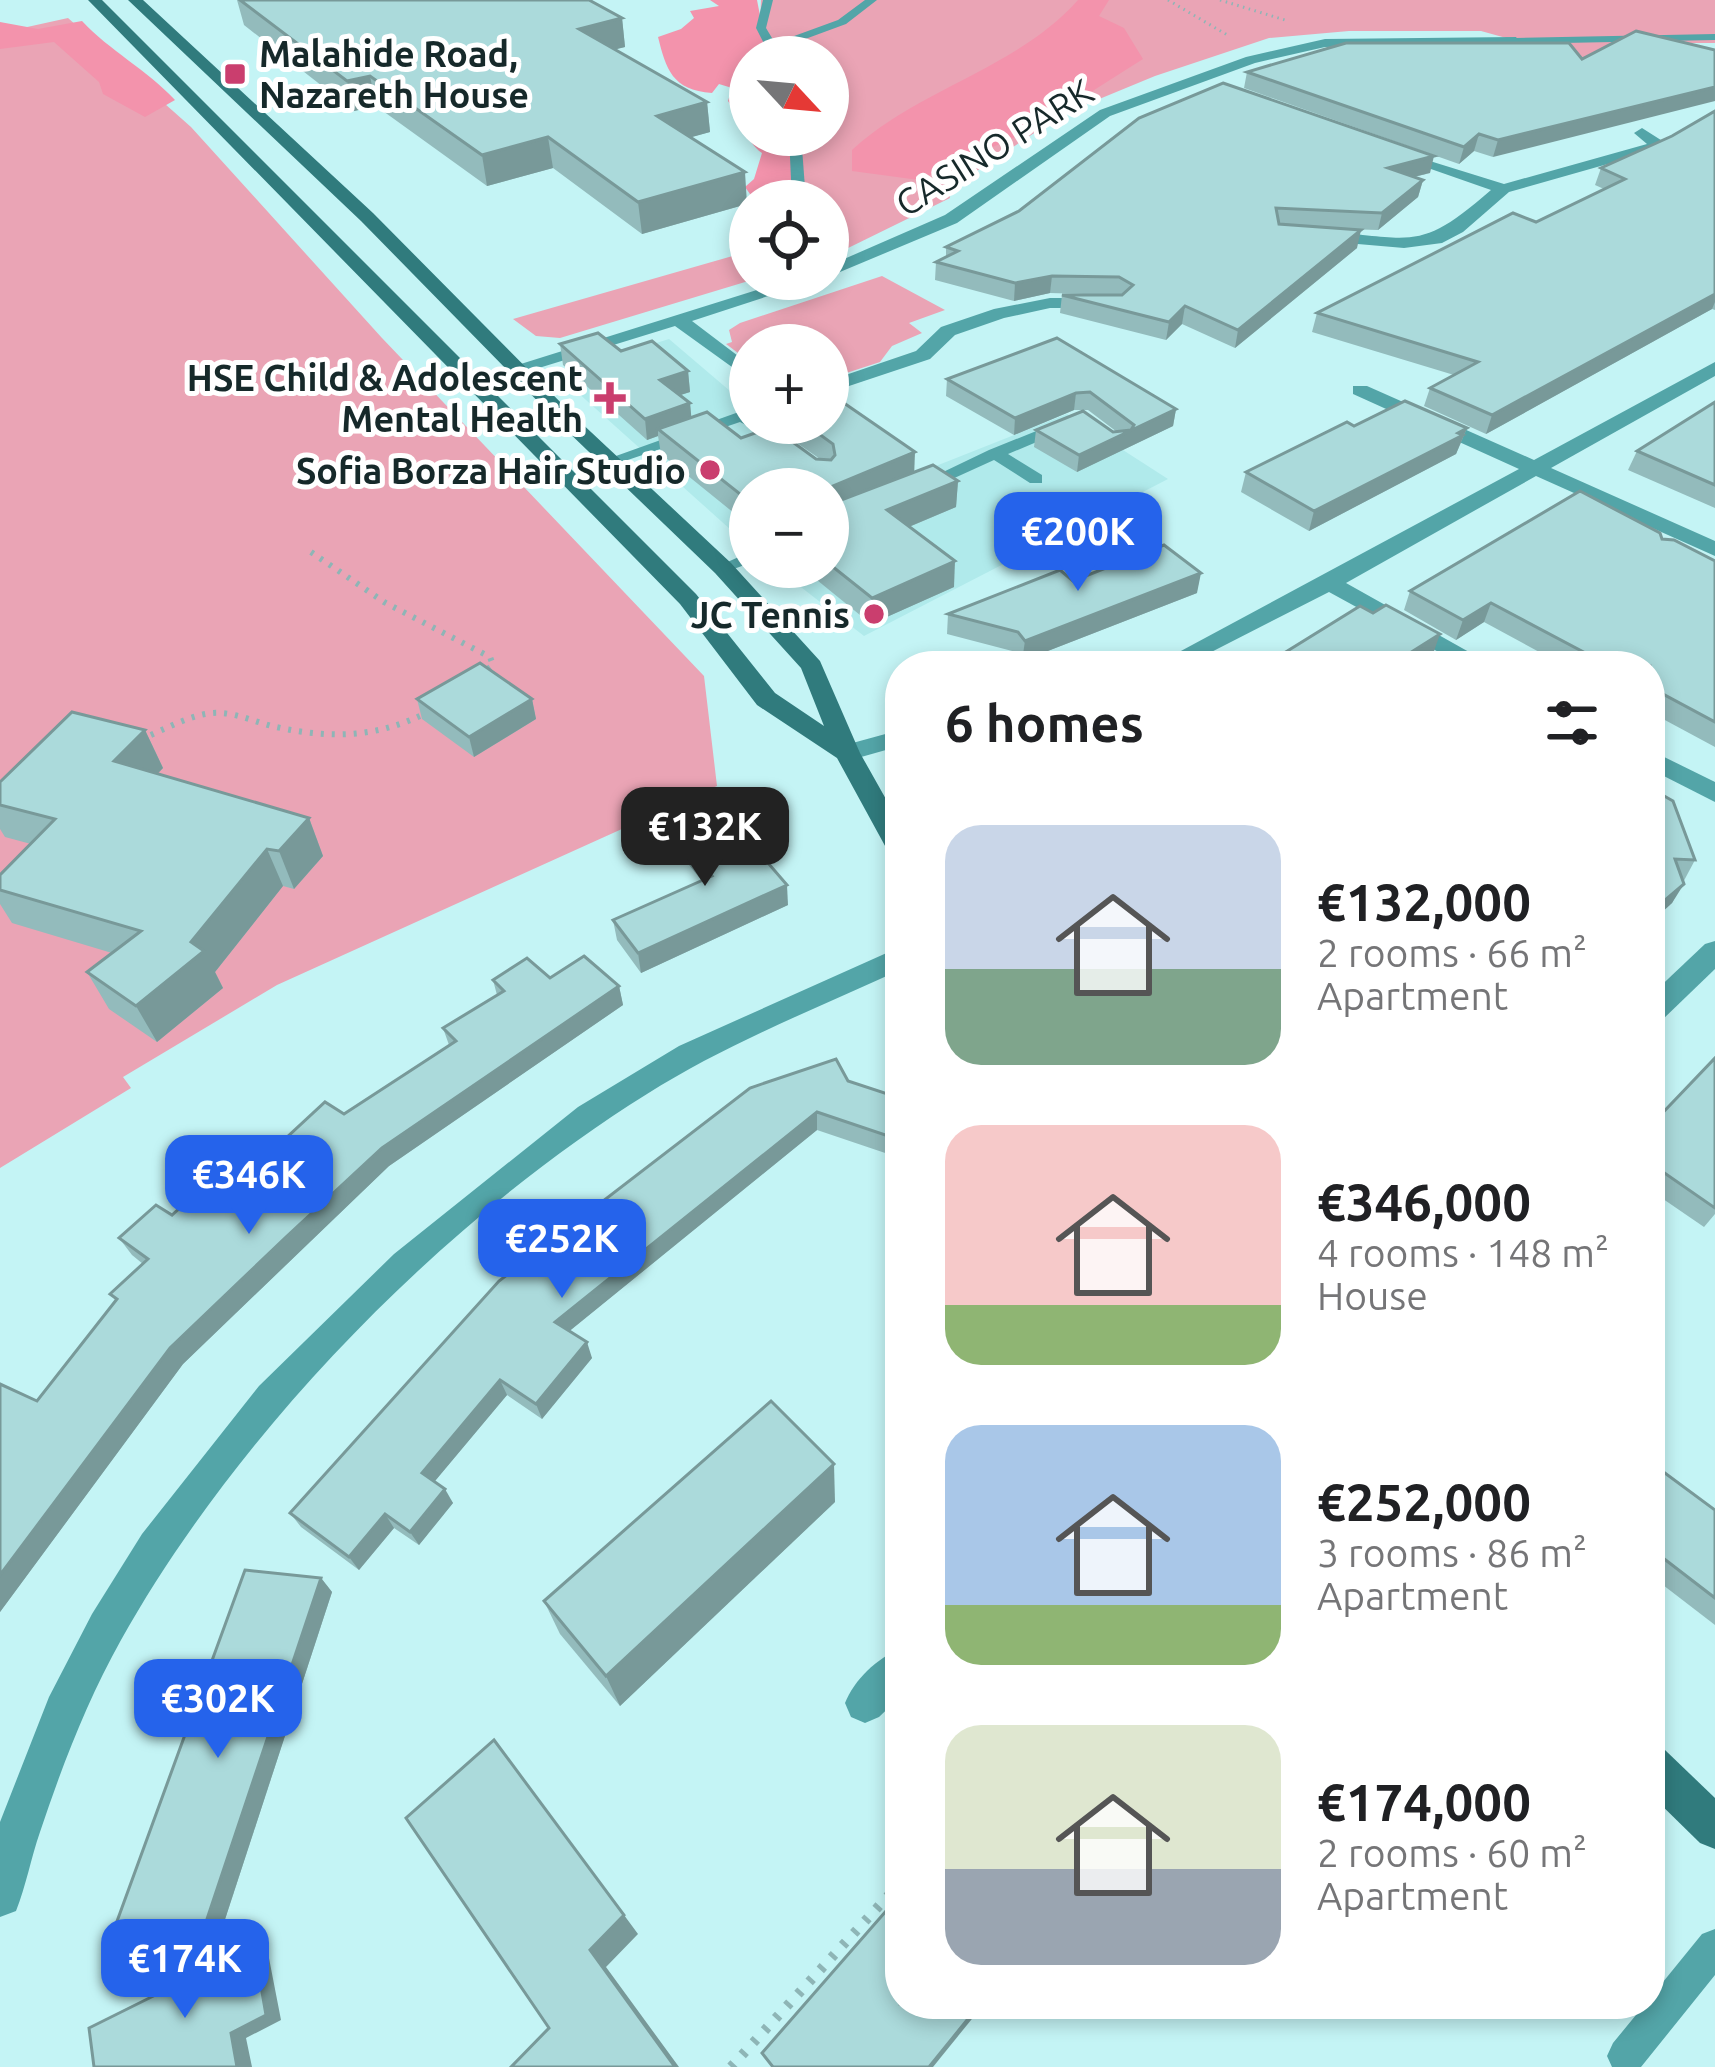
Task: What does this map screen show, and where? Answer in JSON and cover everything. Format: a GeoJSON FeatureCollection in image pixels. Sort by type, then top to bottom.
{"type":"FeatureCollection","features":[{"type":"Feature","properties":{"kind":"main road"},"geometry":{"type":"LineString","coordinates":[[95,0],[688,599],[766,699],[847,753]]}},
{"type":"Feature","properties":{"kind":"main road"},"geometry":{"type":"LineString","coordinates":[[135,0],[367,218],[723,568],[812,666],[847,753],[885,821]]}},
{"type":"Feature","properties":{"kind":"main road"},"geometry":{"type":"LineString","coordinates":[[206,110],[244,103]]}},
{"type":"Feature","properties":{"kind":"main road"},"geometry":{"type":"LineString","coordinates":[[325,230],[367,218]]}},
{"type":"Feature","properties":{"kind":"main road"},"geometry":{"type":"LineString","coordinates":[[1665,1780],[1715,1828]]}},
{"type":"Feature","properties":{"kind":"street","name":"CASINO PARK"},"geometry":{"type":"LineString","coordinates":[[849,264],[951,219],[1105,113],[1272,53],[1325,43],[1516,41]]}},
{"type":"Feature","properties":{"kind":"street"},"geometry":{"type":"LineString","coordinates":[[1196,81],[1218,89]]}},
{"type":"Feature","properties":{"kind":"street"},"geometry":{"type":"LineString","coordinates":[[1304,234],[1415,242],[1435,239],[1450,233],[1503,189],[1659,145],[1642,133]]}},
{"type":"Feature","properties":{"kind":"street"},"geometry":{"type":"LineString","coordinates":[[1372,143],[1503,189]]}},
{"type":"Feature","properties":{"kind":"street"},"geometry":{"type":"LineString","coordinates":[[473,382],[745,300]]}},
{"type":"Feature","properties":{"kind":"street"},"geometry":{"type":"LineString","coordinates":[[849,380],[922,356],[949,332],[1000,313],[1049,303],[1118,304]]}},
{"type":"Feature","properties":{"kind":"street"},"geometry":{"type":"LineString","coordinates":[[681,322],[729,358]]}},
{"type":"Feature","properties":{"kind":"street"},"geometry":{"type":"LineString","coordinates":[[1195,651],[1329,583],[1715,368]]}},
{"type":"Feature","properties":{"kind":"street"},"geometry":{"type":"LineString","coordinates":[[1360,390],[1715,549]]}},
{"type":"Feature","properties":{"kind":"street"},"geometry":{"type":"LineString","coordinates":[[1329,583],[1454,651]]}},
{"type":"Feature","properties":{"kind":"street"},"geometry":{"type":"LineString","coordinates":[[847,753],[885,742]]}},
{"type":"Feature","properties":{"kind":"street"},"geometry":{"type":"LineString","coordinates":[[1665,766],[1715,793]]}},
{"type":"Feature","properties":{"kind":"street"},"geometry":{"type":"LineString","coordinates":[[1665,1000],[1715,952]]}},
{"type":"Feature","properties":{"kind":"street"},"geometry":{"type":"LineString","coordinates":[[0,1895],[50,1738],[114,1614],[160,1542],[256,1412],[331,1334],[436,1237],[540,1151],[659,1072],[885,965]]}},
{"type":"Feature","properties":{"kind":"street"},"geometry":{"type":"LineString","coordinates":[[865,1702],[885,1683]]}},
{"type":"Feature","properties":{"kind":"lane"},"geometry":{"type":"LineString","coordinates":[[766,36],[761,28],[768,0]]}},
{"type":"Feature","properties":{"kind":"lane"},"geometry":{"type":"LineString","coordinates":[[811,36],[842,22],[872,0]]}},
{"type":"Feature","properties":{"kind":"lane"},"geometry":{"type":"LineString","coordinates":[[1516,41],[1715,38]]}},
{"type":"Feature","properties":{"kind":"lane"},"geometry":{"type":"LineString","coordinates":[[908,492],[1082,417]]}},
{"type":"Feature","properties":{"kind":"lane"},"geometry":{"type":"LineString","coordinates":[[610,461],[729,420]]}},
{"type":"Feature","properties":{"kind":"lane"},"geometry":{"type":"LineString","coordinates":[[995,453],[1036,479]]}},
{"type":"Feature","properties":{"kind":"lane"},"geometry":{"type":"LineString","coordinates":[[1662,551],[1684,535]]}},
{"type":"Feature","properties":{"kind":"lane"},"geometry":{"type":"LineString","coordinates":[[723,568],[729,565]]}},
{"type":"Feature","properties":{"kind":"lane"},"geometry":{"type":"LineString","coordinates":[[1665,2008],[1715,1946]]}},
{"type":"Feature","properties":{"kind":"lane"},"geometry":{"type":"LineString","coordinates":[[1626,2056],[1656,2019]]}},
{"type":"Feature","properties":{"kind":"path"},"geometry":{"type":"LineString","coordinates":[[1168,0],[1220,31],[1240,35]]}},
{"type":"Feature","properties":{"kind":"path"},"geometry":{"type":"LineString","coordinates":[[1220,0],[1287,23],[1279,26]]}},
{"type":"Feature","properties":{"kind":"path"},"geometry":{"type":"LineString","coordinates":[[310,552],[384,602],[490,657],[493,665],[477,677]]}},
{"type":"Feature","properties":{"kind":"path"},"geometry":{"type":"LineString","coordinates":[[124,739],[154,737],[199,716],[220,713],[357,739],[397,730],[446,701]]}},
{"type":"Feature","properties":{"kind":"path"},"geometry":{"type":"LineString","coordinates":[[731,2067],[885,1898]]}},
{"type":"Feature","properties":{"kind":"shaded area"},"geometry":{"type":"Polygon","coordinates":[[[710,0],[757,0],[764,36],[729,36],[729,87],[719,84],[712,93],[699,91],[673,76],[658,37],[681,29],[694,18],[690,11],[719,6],[710,0]]]}},
{"type":"Feature","properties":{"kind":"shaded area"},"geometry":{"type":"Polygon","coordinates":[[[761,0],[1715,0],[1715,43],[1628,43],[1588,61],[1481,31],[1349,31],[1269,38],[1155,76],[1063,114],[948,190],[950,198],[849,248],[849,180],[774,180],[774,156],[849,156],[849,36],[760,36],[761,0]]]}},
{"type":"Feature","properties":{"kind":"shaded area"},"geometry":{"type":"Polygon","coordinates":[[[1078,0],[1109,0],[1099,16],[1124,28],[1143,59],[1031,130],[919,180],[852,171],[852,150],[878,129],[1026,44],[1078,0]]]}},
{"type":"Feature","properties":{"kind":"shaded area"},"geometry":{"type":"Polygon","coordinates":[[[68,18],[191,127],[382,338],[704,676],[717,786],[277,985],[123,1077],[131,1088],[0,1168],[0,33],[68,18]]]}},
{"type":"Feature","properties":{"kind":"shaded area"},"geometry":{"type":"Polygon","coordinates":[[[82,21],[175,100],[145,117],[103,94],[99,82],[54,42],[0,49],[0,22],[38,29],[82,21]]]}},
{"type":"Feature","properties":{"kind":"shaded area"},"geometry":{"type":"Polygon","coordinates":[[[761,156],[803,156],[804,180],[754,179],[761,156]]]}},
{"type":"Feature","properties":{"kind":"shaded area"},"geometry":{"type":"Polygon","coordinates":[[[729,257],[729,287],[560,338],[536,336],[513,319],[729,257]]]}},
{"type":"Feature","properties":{"kind":"shaded area"},"geometry":{"type":"Polygon","coordinates":[[[882,276],[945,310],[909,323],[922,333],[892,346],[880,362],[849,372],[849,324],[738,324],[809,300],[849,300],[849,287],[882,276]]]}},
{"type":"Feature","properties":{"kind":"shaded area"},"geometry":{"type":"Polygon","coordinates":[[[669,339],[729,390],[729,444],[792,444],[820,468],[729,468],[729,528],[557,374],[669,339]]]}},
{"type":"Feature","properties":{"kind":"shaded area"},"geometry":{"type":"Polygon","coordinates":[[[1067,414],[1168,479],[864,636],[802,588],[849,588],[849,493],[855,498],[1067,414]]]}},
{"type":"Feature","properties":{"kind":"building"},"geometry":{"type":"Polygon","coordinates":[[[240,0],[589,0],[622,18],[579,29],[707,102],[657,116],[745,172],[638,202],[548,137],[482,155],[370,76],[347,81],[240,0]]]}},
{"type":"Feature","properties":{"kind":"building"},"geometry":{"type":"Polygon","coordinates":[[[1636,31],[1715,50],[1715,87],[1498,140],[1479,134],[1464,147],[1247,72],[1346,43],[1569,43],[1582,59],[1636,31]]]}},
{"type":"Feature","properties":{"kind":"building"},"geometry":{"type":"Polygon","coordinates":[[[1223,83],[1434,156],[1388,168],[1423,180],[1382,213],[1276,208],[1279,224],[1361,230],[1238,330],[1185,306],[1169,322],[1062,295],[1122,295],[1133,285],[1119,277],[1052,276],[1015,283],[936,262],[958,251],[946,247],[1019,211],[1139,118],[1223,83]]]}},
{"type":"Feature","properties":{"kind":"building"},"geometry":{"type":"Polygon","coordinates":[[[1715,111],[1715,294],[1492,415],[1430,388],[1478,362],[1317,313],[1513,213],[1536,222],[1625,179],[1601,168],[1715,111]]]}},
{"type":"Feature","properties":{"kind":"building"},"geometry":{"type":"Polygon","coordinates":[[[598,333],[621,351],[652,341],[688,371],[660,380],[690,403],[645,419],[560,344],[598,333]]]}},
{"type":"Feature","properties":{"kind":"building"},"geometry":{"type":"Polygon","coordinates":[[[1057,338],[1176,409],[1079,455],[1036,430],[1083,411],[1113,432],[1131,430],[1134,425],[1090,392],[1076,393],[1015,418],[947,379],[1057,338]]]}},
{"type":"Feature","properties":{"kind":"building"},"geometry":{"type":"Polygon","coordinates":[[[1405,401],[1467,428],[1458,433],[1463,435],[1314,511],[1246,472],[1347,422],[1354,426],[1405,401]]]}},
{"type":"Feature","properties":{"kind":"building"},"geometry":{"type":"Polygon","coordinates":[[[1715,402],[1715,485],[1637,451],[1715,402]]]}},
{"type":"Feature","properties":{"kind":"building"},"geometry":{"type":"Polygon","coordinates":[[[849,407],[915,452],[849,479],[849,468],[729,468],[729,485],[658,429],[707,412],[729,429],[729,444],[795,444],[816,459],[831,460],[833,444],[849,444],[849,407]]]}},
{"type":"Feature","properties":{"kind":"building"},"geometry":{"type":"Polygon","coordinates":[[[933,465],[958,481],[887,510],[955,561],[872,598],[849,580],[849,497],[933,465]]]}},
{"type":"Feature","properties":{"kind":"building"},"geometry":{"type":"Polygon","coordinates":[[[1580,491],[1660,533],[1662,539],[1674,540],[1715,561],[1715,722],[1665,695],[1665,651],[1582,651],[1491,603],[1463,620],[1410,591],[1580,491]]]}},
{"type":"Feature","properties":{"kind":"building"},"geometry":{"type":"Polygon","coordinates":[[[1164,545],[1201,573],[1025,641],[1018,632],[948,614],[1060,570],[1073,581],[1164,545]]]}},
{"type":"Feature","properties":{"kind":"building"},"geometry":{"type":"Polygon","coordinates":[[[1386,605],[1440,634],[1413,651],[1287,651],[1360,606],[1373,613],[1386,605]]]}},
{"type":"Feature","properties":{"kind":"building"},"geometry":{"type":"Polygon","coordinates":[[[480,663],[532,699],[469,737],[417,699],[480,663]]]}},
{"type":"Feature","properties":{"kind":"building"},"geometry":{"type":"Polygon","coordinates":[[[72,712],[145,730],[114,761],[309,818],[279,851],[267,849],[191,942],[204,951],[136,1006],[87,972],[141,931],[0,890],[0,875],[55,819],[0,805],[0,782],[72,712]]]}},
{"type":"Feature","properties":{"kind":"building"},"geometry":{"type":"Polygon","coordinates":[[[1665,796],[1673,801],[1695,860],[1675,859],[1684,884],[1665,900],[1665,796]]]}},
{"type":"Feature","properties":{"kind":"building"},"geometry":{"type":"Polygon","coordinates":[[[731,820],[787,885],[638,953],[613,920],[712,876],[682,840],[731,820]]]}},
{"type":"Feature","properties":{"kind":"building"},"geometry":{"type":"Polygon","coordinates":[[[584,956],[619,986],[382,1148],[286,1237],[170,1348],[0,1575],[0,1384],[37,1401],[117,1299],[110,1294],[148,1259],[119,1238],[156,1205],[172,1215],[242,1151],[259,1163],[325,1102],[344,1114],[456,1041],[443,1028],[504,991],[493,980],[527,958],[550,978],[584,956]]]}},
{"type":"Feature","properties":{"kind":"building"},"geometry":{"type":"Polygon","coordinates":[[[1715,1058],[1715,1208],[1665,1173],[1665,1110],[1715,1058]]]}},
{"type":"Feature","properties":{"kind":"building"},"geometry":{"type":"Polygon","coordinates":[[[836,1059],[848,1081],[885,1093],[885,1135],[817,1112],[555,1322],[587,1342],[536,1404],[500,1380],[422,1473],[445,1489],[410,1532],[385,1514],[349,1557],[290,1513],[499,1281],[750,1088],[836,1059]]]}},
{"type":"Feature","properties":{"kind":"building"},"geometry":{"type":"Polygon","coordinates":[[[771,1401],[834,1464],[606,1676],[544,1601],[771,1401]]]}},
{"type":"Feature","properties":{"kind":"building"},"geometry":{"type":"Polygon","coordinates":[[[1665,1473],[1715,1510],[1715,1598],[1665,1560],[1665,1473]]]}},
{"type":"Feature","properties":{"kind":"building"},"geometry":{"type":"Polygon","coordinates":[[[245,1570],[321,1578],[198,1946],[112,1935],[245,1570]]]}},
{"type":"Feature","properties":{"kind":"building"},"geometry":{"type":"Polygon","coordinates":[[[494,1740],[624,1915],[590,1950],[675,2067],[511,2067],[549,2028],[406,1818],[494,1740]]]}},
{"type":"Feature","properties":{"kind":"building"},"geometry":{"type":"Polygon","coordinates":[[[885,1912],[885,2019],[968,2019],[929,2067],[773,2067],[762,2053],[885,1912]]]}},
{"type":"Feature","properties":{"kind":"building"},"geometry":{"type":"Polygon","coordinates":[[[254,1946],[266,2015],[231,2033],[237,2067],[94,2067],[89,2028],[254,1946]]]}},
{"type":"Feature","properties":{"kind":"place","name":"Malahide Road, Nazareth House"},"geometry":{"type":"Point","coordinates":[235,74]}},
{"type":"Feature","properties":{"kind":"place","name":"HSE Child & Adolescent Mental Health"},"geometry":{"type":"Point","coordinates":[610,398]}},
{"type":"Feature","properties":{"kind":"place","name":"Sofia Borza Hair Studio"},"geometry":{"type":"Point","coordinates":[710,470]}},
{"type":"Feature","properties":{"kind":"place","name":"JC Tennis"},"geometry":{"type":"Point","coordinates":[874,614]}}]}
